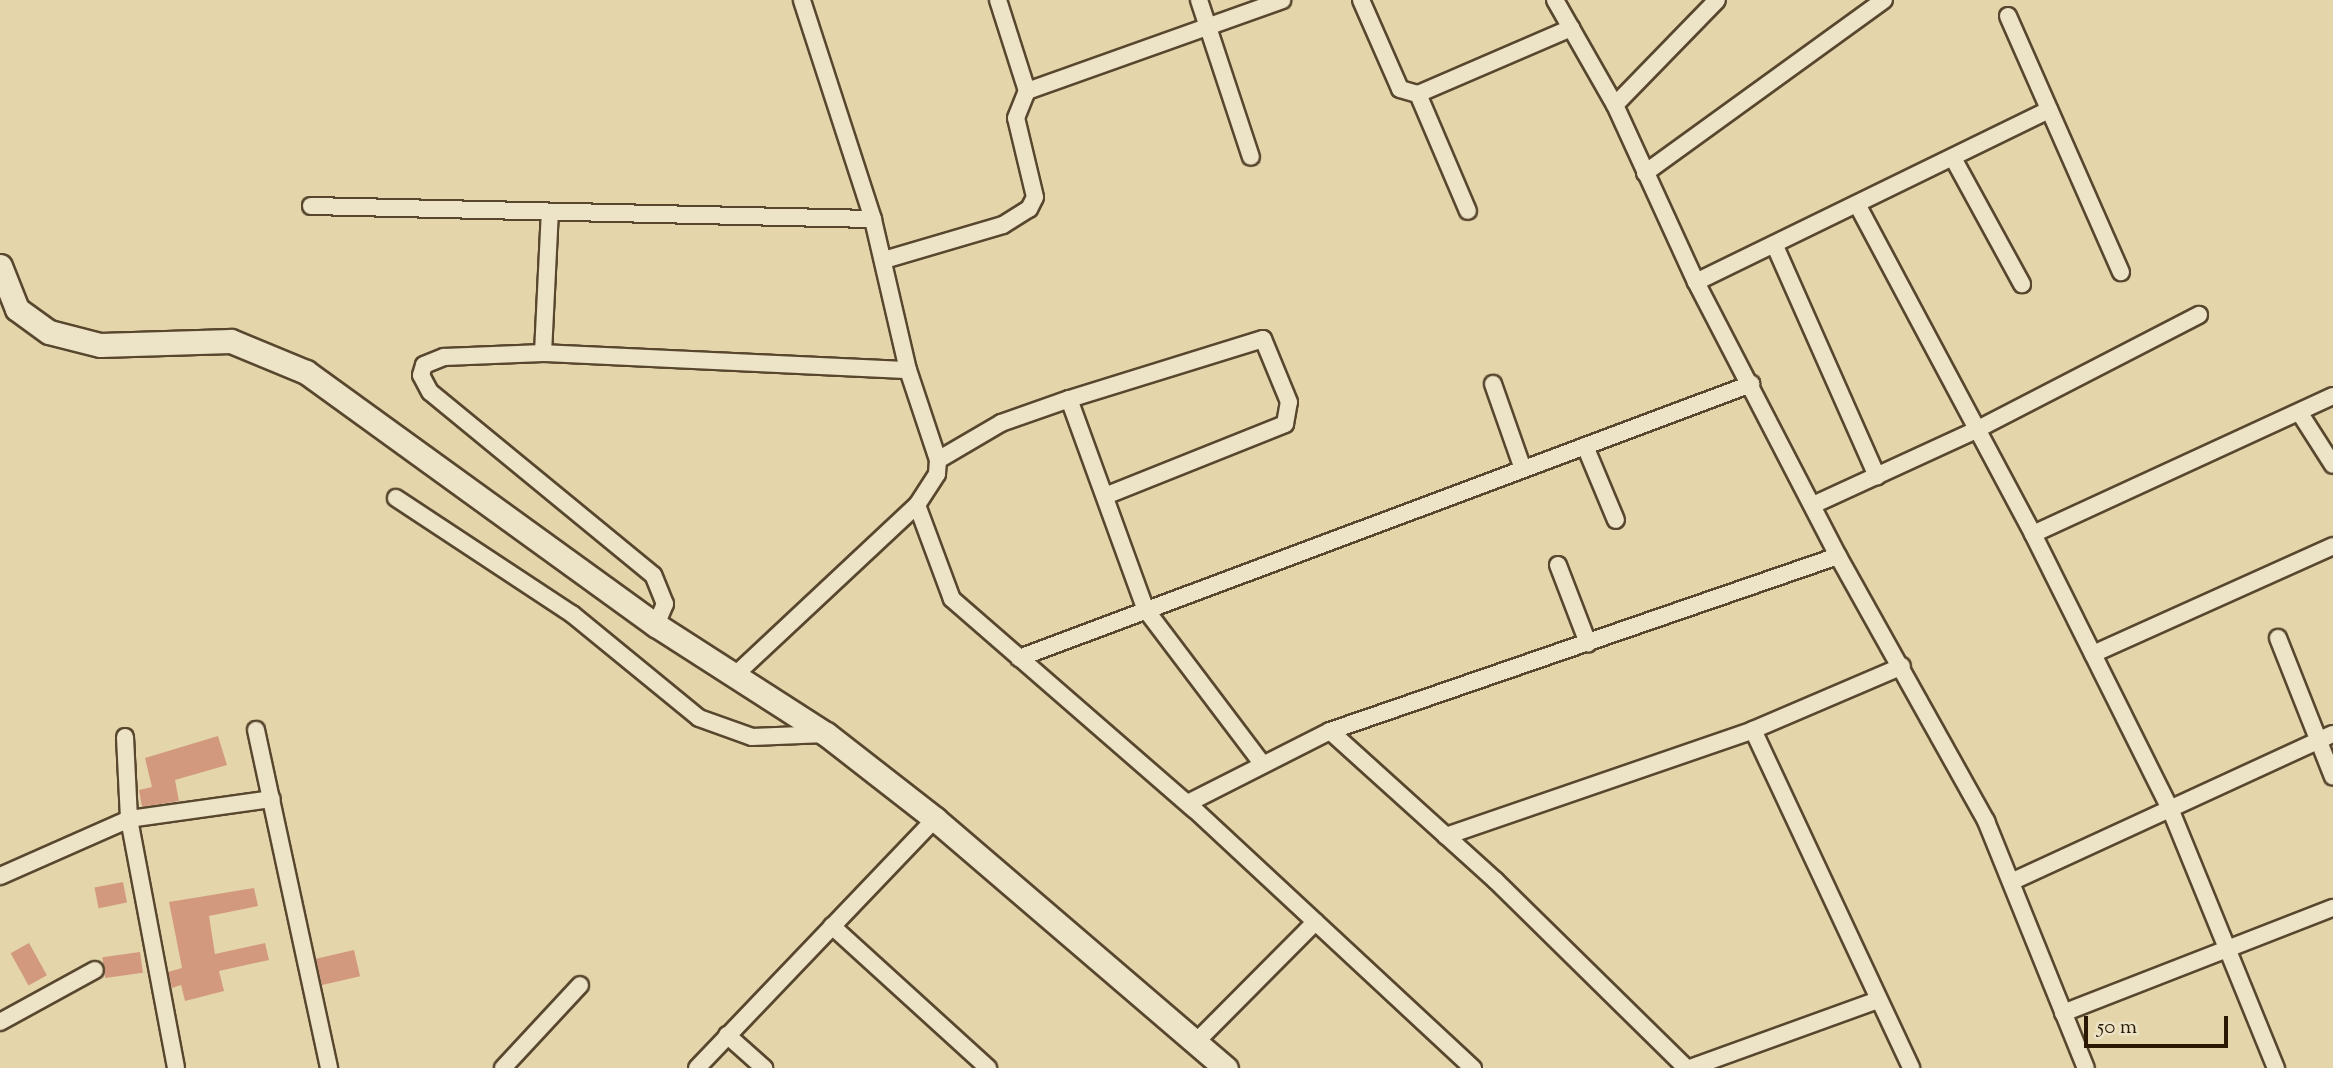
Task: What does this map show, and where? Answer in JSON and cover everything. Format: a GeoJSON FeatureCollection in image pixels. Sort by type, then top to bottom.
{"type":"FeatureCollection","features":[{"type":"Feature","properties":{"kind":"street"},"geometry":{"type":"LineString","coordinates":[[733,677],[917,505],[932,488],[938,460],[908,370],[873,219],[802,0]]}},
{"type":"Feature","properties":{"kind":"street"},"geometry":{"type":"LineString","coordinates":[[884,260],[1003,225],[1029,209],[1035,197],[1016,118],[1027,91],[998,0]]}},
{"type":"Feature","properties":{"kind":"street"},"geometry":{"type":"LineString","coordinates":[[1199,0],[1251,157]]}},
{"type":"Feature","properties":{"kind":"street"},"geometry":{"type":"LineString","coordinates":[[1027,91],[1209,30],[1282,0]]}},
{"type":"Feature","properties":{"kind":"street"},"geometry":{"type":"LineString","coordinates":[[1361,0],[1375,44],[1400,89],[1418,94],[1571,28]]}},
{"type":"Feature","properties":{"kind":"street"},"geometry":{"type":"LineString","coordinates":[[1555,0],[1615,105],[1696,282],[1838,556],[1902,666],[1986,821],[2086,1068]]}},
{"type":"Feature","properties":{"kind":"street"},"geometry":{"type":"LineString","coordinates":[[1615,105],[1717,0]]}},
{"type":"Feature","properties":{"kind":"street"},"geometry":{"type":"LineString","coordinates":[[1645,173],[1884,0]]}},
{"type":"Feature","properties":{"kind":"street"},"geometry":{"type":"LineString","coordinates":[[2008,16],[2121,272]]}},
{"type":"Feature","properties":{"kind":"street"},"geometry":{"type":"LineString","coordinates":[[1418,94],[1468,211]]}},
{"type":"Feature","properties":{"kind":"street"},"geometry":{"type":"LineString","coordinates":[[1696,282],[1858,206],[2049,110]]}},
{"type":"Feature","properties":{"kind":"street"},"geometry":{"type":"LineString","coordinates":[[1953,158],[2022,284]]}},
{"type":"Feature","properties":{"kind":"street"},"geometry":{"type":"LineString","coordinates":[[311,206],[873,219]]}},
{"type":"Feature","properties":{"kind":"street"},"geometry":{"type":"LineString","coordinates":[[1858,206],[2033,534],[2171,811],[2276,1068]]}},
{"type":"Feature","properties":{"kind":"street"},"geometry":{"type":"LineString","coordinates":[[542,353],[550,212]]}},
{"type":"Feature","properties":{"kind":"street"},"geometry":{"type":"LineString","coordinates":[[1775,246],[1877,476]]}},
{"type":"Feature","properties":{"kind":"street"},"geometry":{"type":"LineString","coordinates":[[0,266],[17,309],[49,332],[100,345],[231,341],[306,372],[656,625],[733,677],[826,734],[935,819],[1226,1068]]}},
{"type":"Feature","properties":{"kind":"street"},"geometry":{"type":"LineString","coordinates":[[1813,505],[1976,430],[2199,315]]}},
{"type":"Feature","properties":{"kind":"street"},"geometry":{"type":"LineString","coordinates":[[938,460],[1001,423],[1251,338],[1263,339],[1270,348],[1289,402],[1285,424],[1105,496]]}},
{"type":"Feature","properties":{"kind":"street"},"geometry":{"type":"LineString","coordinates":[[656,625],[664,594],[644,566],[430,392],[421,375],[424,365],[444,357],[542,353],[908,370]]}},
{"type":"Feature","properties":{"kind":"street"},"geometry":{"type":"LineString","coordinates":[[1493,384],[1522,469]]}},
{"type":"Feature","properties":{"kind":"street"},"geometry":{"type":"LineString","coordinates":[[1019,658],[1751,384]]}},
{"type":"Feature","properties":{"kind":"street"},"geometry":{"type":"LineString","coordinates":[[2033,534],[2301,415],[2333,397]]}},
{"type":"Feature","properties":{"kind":"street"},"geometry":{"type":"LineString","coordinates":[[1069,398],[1146,610],[1261,762]]}},
{"type":"Feature","properties":{"kind":"street"},"geometry":{"type":"LineString","coordinates":[[2301,415],[2333,465]]}},
{"type":"Feature","properties":{"kind":"street"},"geometry":{"type":"LineString","coordinates":[[1585,446],[1616,520]]}},
{"type":"Feature","properties":{"kind":"street"},"geometry":{"type":"LineString","coordinates":[[396,498],[572,614],[699,719],[752,737],[783,740],[826,734]]}},
{"type":"Feature","properties":{"kind":"street"},"geometry":{"type":"LineString","coordinates":[[917,505],[951,599],[1188,803],[1474,1068]]}},
{"type":"Feature","properties":{"kind":"street"},"geometry":{"type":"LineString","coordinates":[[2093,654],[2333,546]]}},
{"type":"Feature","properties":{"kind":"street"},"geometry":{"type":"LineString","coordinates":[[1188,803],[1261,762],[1329,731],[1838,556]]}},
{"type":"Feature","properties":{"kind":"street"},"geometry":{"type":"LineString","coordinates":[[1558,565],[1588,643]]}},
{"type":"Feature","properties":{"kind":"street"},"geometry":{"type":"LineString","coordinates":[[2278,638],[2333,777]]}},
{"type":"Feature","properties":{"kind":"street"},"geometry":{"type":"LineString","coordinates":[[1446,836],[1753,730],[1902,666]]}},
{"type":"Feature","properties":{"kind":"street"},"geometry":{"type":"LineString","coordinates":[[256,730],[329,1068]]}},
{"type":"Feature","properties":{"kind":"street"},"geometry":{"type":"LineString","coordinates":[[1753,730],[1911,1068]]}},
{"type":"Feature","properties":{"kind":"street"},"geometry":{"type":"LineString","coordinates":[[1329,731],[1446,836],[1688,1068],[1878,1000]]}},
{"type":"Feature","properties":{"kind":"street"},"geometry":{"type":"LineString","coordinates":[[2011,882],[2171,811],[2333,734]]}},
{"type":"Feature","properties":{"kind":"street"},"geometry":{"type":"LineString","coordinates":[[125,737],[130,819],[176,1068]]}},
{"type":"Feature","properties":{"kind":"street"},"geometry":{"type":"LineString","coordinates":[[0,876],[130,819],[272,799]]}},
{"type":"Feature","properties":{"kind":"street"},"geometry":{"type":"LineString","coordinates":[[697,1068],[935,819]]}},
{"type":"Feature","properties":{"kind":"street"},"geometry":{"type":"LineString","coordinates":[[2063,1013],[2333,908]]}},
{"type":"Feature","properties":{"kind":"street"},"geometry":{"type":"LineString","coordinates":[[1197,1041],[1315,922]]}},
{"type":"Feature","properties":{"kind":"street"},"geometry":{"type":"LineString","coordinates":[[832,926],[988,1068]]}},
{"type":"Feature","properties":{"kind":"street"},"geometry":{"type":"LineString","coordinates":[[0,1022],[95,970]]}},
{"type":"Feature","properties":{"kind":"street"},"geometry":{"type":"LineString","coordinates":[[503,1068],[580,985]]}},
{"type":"Feature","properties":{"kind":"street"},"geometry":{"type":"LineString","coordinates":[[727,1035],[764,1068]]}},
{"type":"Feature","properties":{"kind":"building"},"geometry":{"type":"Polygon","coordinates":[[[218,736],[227,765],[175,780],[179,801],[142,807],[139,790],[152,787],[145,758],[218,736]]]}},
{"type":"Feature","properties":{"kind":"building"},"geometry":{"type":"Polygon","coordinates":[[[123,882],[127,903],[99,908],[95,888],[123,882]]]}},
{"type":"Feature","properties":{"kind":"building"},"geometry":{"type":"Polygon","coordinates":[[[254,888],[258,906],[209,916],[215,954],[265,943],[269,960],[219,971],[224,991],[185,1001],[181,985],[172,988],[168,972],[182,968],[169,902],[254,888]]]}},
{"type":"Feature","properties":{"kind":"building"},"geometry":{"type":"Polygon","coordinates":[[[29,943],[47,975],[29,986],[11,953],[29,943]]]}},
{"type":"Feature","properties":{"kind":"building"},"geometry":{"type":"Polygon","coordinates":[[[354,950],[360,976],[322,985],[316,959],[354,950]]]}},
{"type":"Feature","properties":{"kind":"building"},"geometry":{"type":"Polygon","coordinates":[[[140,952],[143,973],[105,978],[102,957],[140,952]]]}}]}
